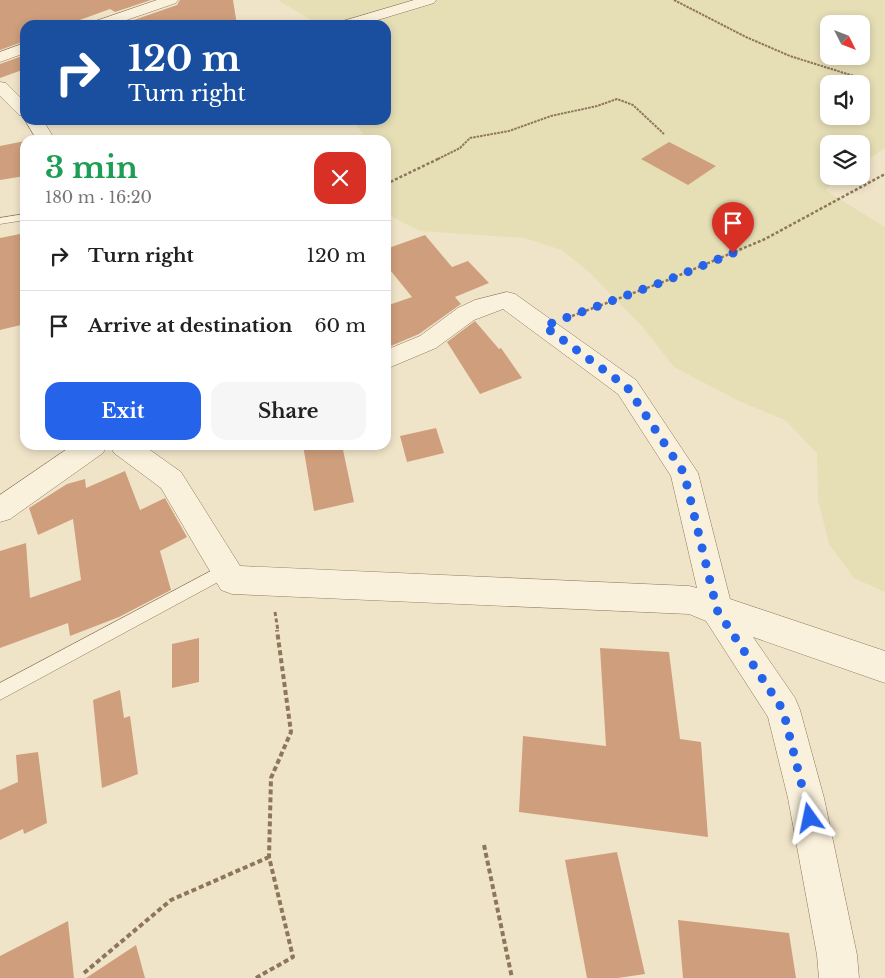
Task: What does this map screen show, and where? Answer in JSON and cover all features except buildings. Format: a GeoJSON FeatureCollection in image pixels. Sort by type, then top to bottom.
{"type":"FeatureCollection","features":[{"type":"Feature","properties":{"kind":"street"},"geometry":{"type":"LineString","coordinates":[[113,20],[171,0]]}},
{"type":"Feature","properties":{"kind":"street"},"geometry":{"type":"LineString","coordinates":[[362,20],[429,0]]}},
{"type":"Feature","properties":{"kind":"street"},"geometry":{"type":"LineString","coordinates":[[0,56],[20,50]]}},
{"type":"Feature","properties":{"kind":"street"},"geometry":{"type":"LineString","coordinates":[[0,86],[20,104]]}},
{"type":"Feature","properties":{"kind":"street"},"geometry":{"type":"LineString","coordinates":[[391,358],[428,342],[466,314],[483,306],[507,300],[627,387],[684,473],[717,610],[783,710],[806,798],[837,955],[839,978]]}},
{"type":"Feature","properties":{"kind":"street"},"geometry":{"type":"LineString","coordinates":[[0,510],[87,450]]}},
{"type":"Feature","properties":{"kind":"street"},"geometry":{"type":"LineString","coordinates":[[134,450],[171,480],[232,580],[689,600],[885,668]]}},
{"type":"Feature","properties":{"kind":"lane"},"geometry":{"type":"LineString","coordinates":[[0,221],[20,218]]}},
{"type":"Feature","properties":{"kind":"lane"},"geometry":{"type":"LineString","coordinates":[[0,692],[226,570]]}},
{"type":"Feature","properties":{"kind":"path"},"geometry":{"type":"LineString","coordinates":[[674,0],[746,37],[790,56],[850,75]]}},
{"type":"Feature","properties":{"kind":"path"},"geometry":{"type":"LineString","coordinates":[[391,182],[460,148],[470,138],[509,131],[551,116],[596,106],[617,99],[633,105],[664,134]]}},
{"type":"Feature","properties":{"kind":"path"},"geometry":{"type":"LineString","coordinates":[[544,326],[668,280],[765,239],[885,174]]}},
{"type":"Feature","properties":{"kind":"path"},"geometry":{"type":"LineString","coordinates":[[256,978],[293,958],[269,857],[271,778],[291,732],[271,582]]}},
{"type":"Feature","properties":{"kind":"path"},"geometry":{"type":"LineString","coordinates":[[484,844],[512,978]]}},
{"type":"Feature","properties":{"kind":"path"},"geometry":{"type":"LineString","coordinates":[[84,973],[171,900],[269,857]]}},
{"type":"Feature","properties":{"kind":"shaded area"},"geometry":{"type":"Polygon","coordinates":[[[278,0],[885,0],[885,148],[870,158],[870,135],[820,135],[820,185],[832,185],[825,190],[885,227],[885,592],[854,578],[829,544],[818,500],[817,453],[785,420],[739,401],[674,367],[641,325],[590,273],[562,250],[524,238],[420,231],[394,218],[391,214],[391,135],[364,135],[356,125],[391,125],[391,20],[311,20],[278,0]]]}},
{"type":"Feature","properties":{"kind":"route"},"geometry":{"type":"LineString","coordinates":[[733,253],[668,280],[544,326],[627,387],[684,473],[717,610],[783,710],[810,818]]}}]}
